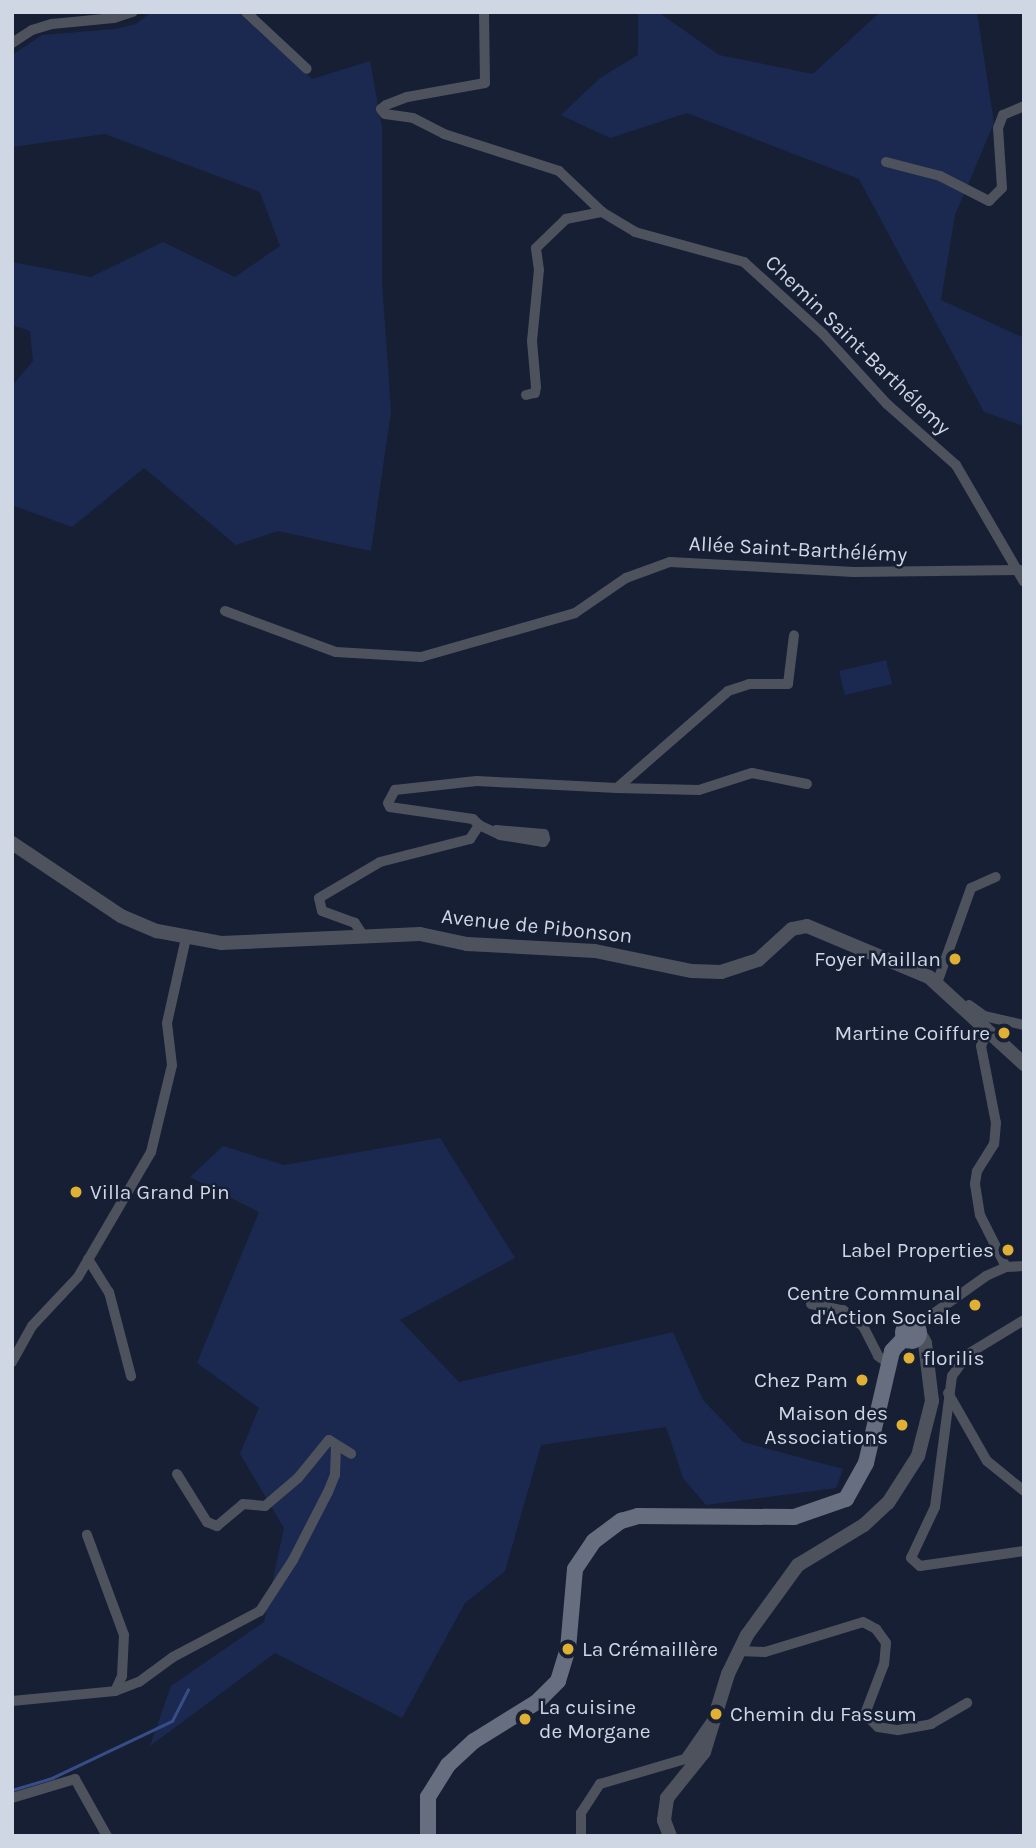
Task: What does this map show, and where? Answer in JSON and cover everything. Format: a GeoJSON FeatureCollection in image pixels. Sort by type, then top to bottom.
{"type":"FeatureCollection","features":[{"type":"Feature","properties":{"kind":"main road"},"geometry":{"type":"LineString","coordinates":[[428,1836],[428,1797],[448,1765],[474,1741],[537,1702],[558,1681],[568,1649],[575,1569],[594,1541],[621,1521],[638,1516],[794,1517],[846,1499],[866,1463],[887,1363],[895,1345],[913,1334]]}},
{"type":"Feature","properties":{"kind":"street"},"geometry":{"type":"LineString","coordinates":[[12,43],[32,30],[52,24],[133,12]]}},
{"type":"Feature","properties":{"kind":"street"},"geometry":{"type":"LineString","coordinates":[[246,12],[307,69]]}},
{"type":"Feature","properties":{"kind":"street","name":"Chemin Saint-Barthélemy"},"geometry":{"type":"LineString","coordinates":[[484,12],[485,83],[407,97],[381,109],[559,171],[602,212],[635,232],[744,262],[784,296],[887,404],[956,465],[1020,570],[1024,582]]}},
{"type":"Feature","properties":{"kind":"street"},"geometry":{"type":"LineString","coordinates":[[886,162],[940,176],[982,198],[997,198],[1002,188],[998,128],[1003,115],[1024,106]]}},
{"type":"Feature","properties":{"kind":"street"},"geometry":{"type":"LineString","coordinates":[[526,395],[535,393],[536,387],[532,341],[536,248],[566,219],[602,212]]}},
{"type":"Feature","properties":{"kind":"street","name":"Allée Saint-Barthélémy"},"geometry":{"type":"LineString","coordinates":[[225,611],[336,652],[421,657],[575,613],[626,578],[670,562],[853,572],[1020,570]]}},
{"type":"Feature","properties":{"kind":"street"},"geometry":{"type":"LineString","coordinates":[[617,789],[728,691],[749,684],[788,684],[794,635]]}},
{"type":"Feature","properties":{"kind":"street"},"geometry":{"type":"LineString","coordinates":[[496,830],[479,825],[473,819],[401,811],[388,803],[395,790],[477,781],[617,789],[699,790],[752,773],[807,785]]}},
{"type":"Feature","properties":{"kind":"street"},"geometry":{"type":"LineString","coordinates":[[363,937],[355,923],[322,911],[319,898],[380,862],[470,839],[479,825]]}},
{"type":"Feature","properties":{"kind":"street","name":"Avenue de Pibonson"},"geometry":{"type":"LineString","coordinates":[[12,843],[121,916],[186,938],[221,943],[420,934],[467,944],[595,951],[692,971],[721,972],[758,961],[792,929],[807,926],[885,956],[937,983],[1024,1064]]}},
{"type":"Feature","properties":{"kind":"street"},"geometry":{"type":"LineString","coordinates":[[937,983],[971,888],[996,877]]}},
{"type":"Feature","properties":{"kind":"street"},"geometry":{"type":"LineString","coordinates":[[12,1362],[32,1326],[78,1277],[151,1152],[172,1065],[167,1023],[186,938]]}},
{"type":"Feature","properties":{"kind":"street"},"geometry":{"type":"LineString","coordinates":[[952,997],[960,997],[984,1016],[1024,1025]]}},
{"type":"Feature","properties":{"kind":"street"},"geometry":{"type":"LineString","coordinates":[[987,1032],[981,1046],[996,1123],[994,1144],[977,1171],[975,1184],[980,1215],[1006,1267]]}},
{"type":"Feature","properties":{"kind":"street"},"geometry":{"type":"LineString","coordinates":[[88,1259],[109,1292],[131,1376]]}},
{"type":"Feature","properties":{"kind":"street"},"geometry":{"type":"LineString","coordinates":[[670,1836],[664,1820],[667,1798],[704,1752],[738,1651],[799,1565],[864,1525],[906,1479],[918,1457],[929,1418],[932,1386],[928,1357],[913,1334],[938,1306],[1006,1267],[1024,1266]]}},
{"type":"Feature","properties":{"kind":"street"},"geometry":{"type":"LineString","coordinates":[[811,1304],[843,1310],[853,1318],[887,1363]]}},
{"type":"Feature","properties":{"kind":"street"},"geometry":{"type":"LineString","coordinates":[[1024,1320],[958,1363],[948,1393],[935,1507],[911,1558],[913,1564],[1024,1550]]}},
{"type":"Feature","properties":{"kind":"street"},"geometry":{"type":"LineString","coordinates":[[948,1393],[987,1461],[1024,1491]]}},
{"type":"Feature","properties":{"kind":"street"},"geometry":{"type":"LineString","coordinates":[[177,1474],[207,1522],[217,1526],[243,1504],[265,1506],[298,1478],[328,1440],[351,1454]]}},
{"type":"Feature","properties":{"kind":"street"},"geometry":{"type":"LineString","coordinates":[[12,1701],[115,1691],[139,1682],[173,1657],[260,1611],[293,1560],[328,1492],[335,1475],[336,1447]]}},
{"type":"Feature","properties":{"kind":"street"},"geometry":{"type":"LineString","coordinates":[[87,1535],[124,1635],[122,1676],[115,1691]]}},
{"type":"Feature","properties":{"kind":"street"},"geometry":{"type":"LineString","coordinates":[[738,1651],[765,1652],[863,1622],[876,1629],[886,1643],[884,1664],[865,1714],[878,1727],[898,1730],[931,1724],[967,1703]]}},
{"type":"Feature","properties":{"kind":"street"},"geometry":{"type":"LineString","coordinates":[[581,1836],[581,1813],[600,1784],[685,1759],[713,1722]]}},
{"type":"Feature","properties":{"kind":"street"},"geometry":{"type":"LineString","coordinates":[[12,1798],[75,1779],[107,1836]]}},
{"type":"Feature","properties":{"kind":"shaded area"},"geometry":{"type":"Polygon","coordinates":[[[151,12],[238,12],[312,79],[370,61],[382,127],[382,282],[391,411],[371,551],[278,531],[236,545],[144,468],[72,527],[12,505],[12,386],[33,361],[30,331],[12,325],[12,262],[91,277],[163,242],[235,277],[280,246],[260,192],[105,134],[12,147],[12,55],[42,35],[115,29],[136,24],[151,12]]]}},
{"type":"Feature","properties":{"kind":"shaded area"},"geometry":{"type":"Polygon","coordinates":[[[638,12],[658,12],[719,55],[813,74],[880,12],[977,12],[994,123],[955,215],[941,300],[1024,338],[1024,426],[984,412],[859,179],[687,113],[610,138],[561,115],[600,78],[638,55],[638,12]]]}},
{"type":"Feature","properties":{"kind":"shaded area"},"geometry":{"type":"Polygon","coordinates":[[[886,660],[892,684],[845,695],[839,671],[886,660]]]}},
{"type":"Feature","properties":{"kind":"shaded area"},"geometry":{"type":"Polygon","coordinates":[[[440,1138],[515,1258],[400,1320],[459,1382],[673,1332],[703,1400],[743,1442],[843,1469],[836,1488],[706,1505],[683,1478],[666,1427],[541,1445],[505,1571],[465,1603],[402,1718],[275,1653],[150,1746],[171,1686],[264,1622],[284,1528],[240,1454],[259,1408],[197,1363],[259,1212],[190,1177],[223,1146],[284,1165],[440,1138]]]}},
{"type":"Feature","properties":{"kind":"waterway"},"geometry":{"type":"LineString","coordinates":[[12,1790],[52,1778],[172,1721],[188,1690]]}},
{"type":"Feature","properties":{"kind":"place","name":"Foyer Maillan"},"geometry":{"type":"Point","coordinates":[955,959]}},
{"type":"Feature","properties":{"kind":"place","name":"Martine Coiffure"},"geometry":{"type":"Point","coordinates":[1004,1033]}},
{"type":"Feature","properties":{"kind":"place","name":"Villa Grand Pin"},"geometry":{"type":"Point","coordinates":[76,1192]}},
{"type":"Feature","properties":{"kind":"place","name":"Label Properties"},"geometry":{"type":"Point","coordinates":[1008,1250]}},
{"type":"Feature","properties":{"kind":"place","name":"Centre Communal d'Action Sociale"},"geometry":{"type":"Point","coordinates":[975,1305]}},
{"type":"Feature","properties":{"kind":"place","name":"florilis"},"geometry":{"type":"Point","coordinates":[909,1358]}},
{"type":"Feature","properties":{"kind":"place","name":"Chez Pam"},"geometry":{"type":"Point","coordinates":[862,1380]}},
{"type":"Feature","properties":{"kind":"place","name":"Maison des Associations"},"geometry":{"type":"Point","coordinates":[902,1425]}},
{"type":"Feature","properties":{"kind":"place","name":"La Crémaillère"},"geometry":{"type":"Point","coordinates":[568,1649]}},
{"type":"Feature","properties":{"kind":"place","name":"Chemin du Fassum"},"geometry":{"type":"Point","coordinates":[716,1714]}},
{"type":"Feature","properties":{"kind":"place","name":"La cuisine de Morgane"},"geometry":{"type":"Point","coordinates":[525,1719]}}]}
